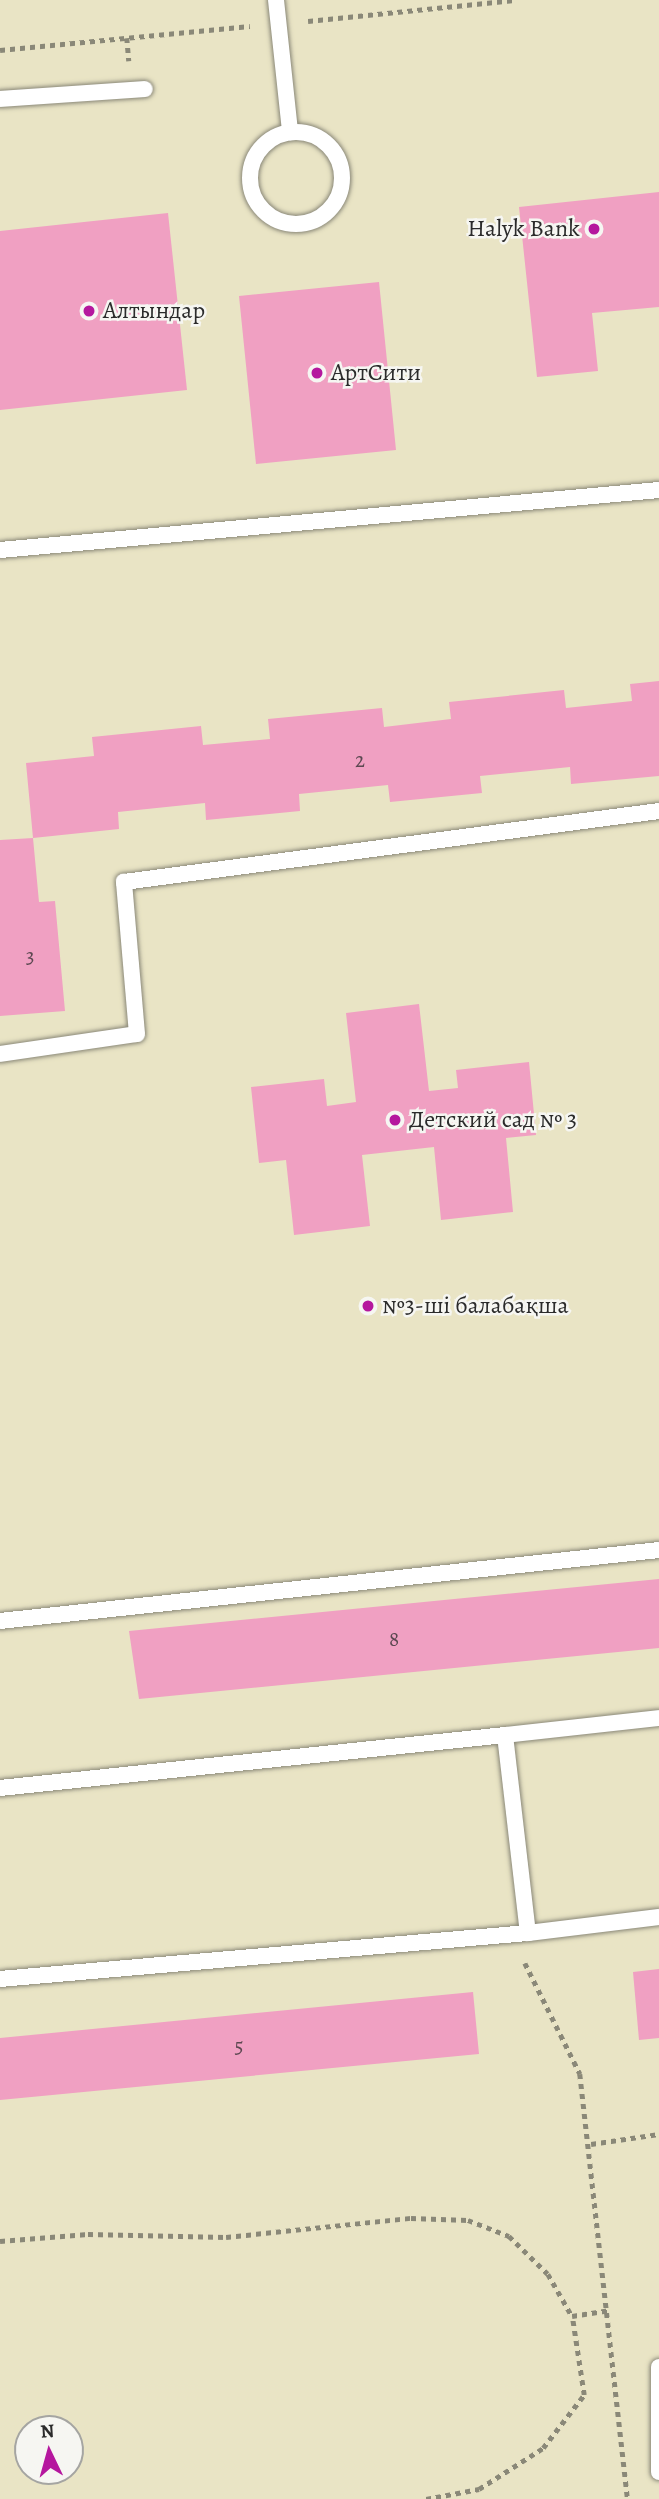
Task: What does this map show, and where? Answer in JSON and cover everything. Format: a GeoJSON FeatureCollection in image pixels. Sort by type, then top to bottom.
{"type":"FeatureCollection","features":[{"type":"Feature","properties":{"kind":"lane"},"geometry":{"type":"LineString","coordinates":[[276,0],[290,132]]}},
{"type":"Feature","properties":{"kind":"lane"},"geometry":{"type":"LineString","coordinates":[[0,99],[145,89]]}},
{"type":"Feature","properties":{"kind":"lane"},"geometry":{"type":"LineString","coordinates":[[290,132],[330,146],[343,175],[334,206],[308,224],[276,220],[254,198],[250,181],[258,151],[290,132]]}},
{"type":"Feature","properties":{"kind":"lane"},"geometry":{"type":"LineString","coordinates":[[0,550],[659,490]]}},
{"type":"Feature","properties":{"kind":"lane"},"geometry":{"type":"LineString","coordinates":[[0,1055],[137,1034],[124,882],[659,811]]}},
{"type":"Feature","properties":{"kind":"lane"},"geometry":{"type":"LineString","coordinates":[[0,1621],[659,1550]]}},
{"type":"Feature","properties":{"kind":"lane"},"geometry":{"type":"LineString","coordinates":[[0,1788],[659,1718]]}},
{"type":"Feature","properties":{"kind":"lane"},"geometry":{"type":"LineString","coordinates":[[505,1735],[528,1933]]}},
{"type":"Feature","properties":{"kind":"lane"},"geometry":{"type":"LineString","coordinates":[[0,1979],[528,1933],[659,1917]]}},
{"type":"Feature","properties":{"kind":"lane"},"geometry":{"type":"LineString","coordinates":[[659,2367],[654,2377],[659,2472]]}},
{"type":"Feature","properties":{"kind":"path"},"geometry":{"type":"LineString","coordinates":[[510,1934],[580,2074],[591,2144],[628,2499]]}},
{"type":"Feature","properties":{"kind":"path"},"geometry":{"type":"LineString","coordinates":[[591,2144],[659,2134]]}},
{"type":"Feature","properties":{"kind":"path"},"geometry":{"type":"LineString","coordinates":[[0,2241],[88,2234],[226,2237],[411,2218],[468,2220],[509,2236],[548,2274],[572,2316],[584,2395],[543,2448],[479,2489],[426,2499]]}},
{"type":"Feature","properties":{"kind":"path"},"geometry":{"type":"LineString","coordinates":[[572,2316],[609,2310]]}},
{"type":"Feature","properties":{"kind":"building"},"geometry":{"type":"Polygon","coordinates":[[[659,192],[659,307],[592,313],[598,371],[537,377],[519,207],[659,192]]]}},
{"type":"Feature","properties":{"kind":"building","name":"Алтындар"},"geometry":{"type":"Polygon","coordinates":[[[168,213],[187,390],[0,410],[0,231],[168,213]]]}},
{"type":"Feature","properties":{"kind":"building","name":"АртСити"},"geometry":{"type":"Polygon","coordinates":[[[379,282],[396,450],[256,464],[239,296],[379,282]]]}},
{"type":"Feature","properties":{"kind":"building"},"geometry":{"type":"Polygon","coordinates":[[[659,681],[659,776],[571,784],[570,767],[480,776],[482,793],[390,802],[388,785],[299,794],[300,811],[206,820],[205,803],[118,812],[119,829],[33,838],[26,763],[94,756],[92,737],[201,726],[203,745],[270,739],[268,719],[382,708],[384,727],[451,719],[449,702],[564,690],[566,708],[632,701],[630,684],[659,681]]]}},
{"type":"Feature","properties":{"kind":"building"},"geometry":{"type":"Polygon","coordinates":[[[33,838],[39,902],[55,901],[65,1011],[0,1016],[0,840],[33,838]]]}},
{"type":"Feature","properties":{"kind":"building","name":"Детский сад № 3"},"geometry":{"type":"Polygon","coordinates":[[[419,1004],[429,1091],[458,1088],[456,1070],[529,1062],[536,1135],[506,1138],[513,1212],[441,1220],[434,1147],[362,1155],[370,1226],[294,1235],[286,1160],[259,1163],[251,1087],[324,1079],[327,1106],[356,1102],[346,1013],[419,1004]]]}},
{"type":"Feature","properties":{"kind":"building"},"geometry":{"type":"Polygon","coordinates":[[[659,1579],[659,1648],[139,1699],[129,1631],[659,1579]]]}},
{"type":"Feature","properties":{"kind":"building"},"geometry":{"type":"Polygon","coordinates":[[[659,1969],[659,2038],[639,2040],[633,1972],[659,1969]]]}},
{"type":"Feature","properties":{"kind":"building"},"geometry":{"type":"Polygon","coordinates":[[[473,1992],[479,2054],[0,2100],[0,2038],[473,1992]]]}},
{"type":"Feature","properties":{"kind":"place","name":"Halyk Bank"},"geometry":{"type":"Point","coordinates":[594,229]}},
{"type":"Feature","properties":{"kind":"place","name":"Алтындар"},"geometry":{"type":"Point","coordinates":[89,311]}},
{"type":"Feature","properties":{"kind":"place","name":"АртСити"},"geometry":{"type":"Point","coordinates":[317,373]}},
{"type":"Feature","properties":{"kind":"place","name":"Детский сад № 3"},"geometry":{"type":"Point","coordinates":[395,1120]}},
{"type":"Feature","properties":{"kind":"place","name":"№3-ші балабақша"},"geometry":{"type":"Point","coordinates":[368,1306]}}]}
